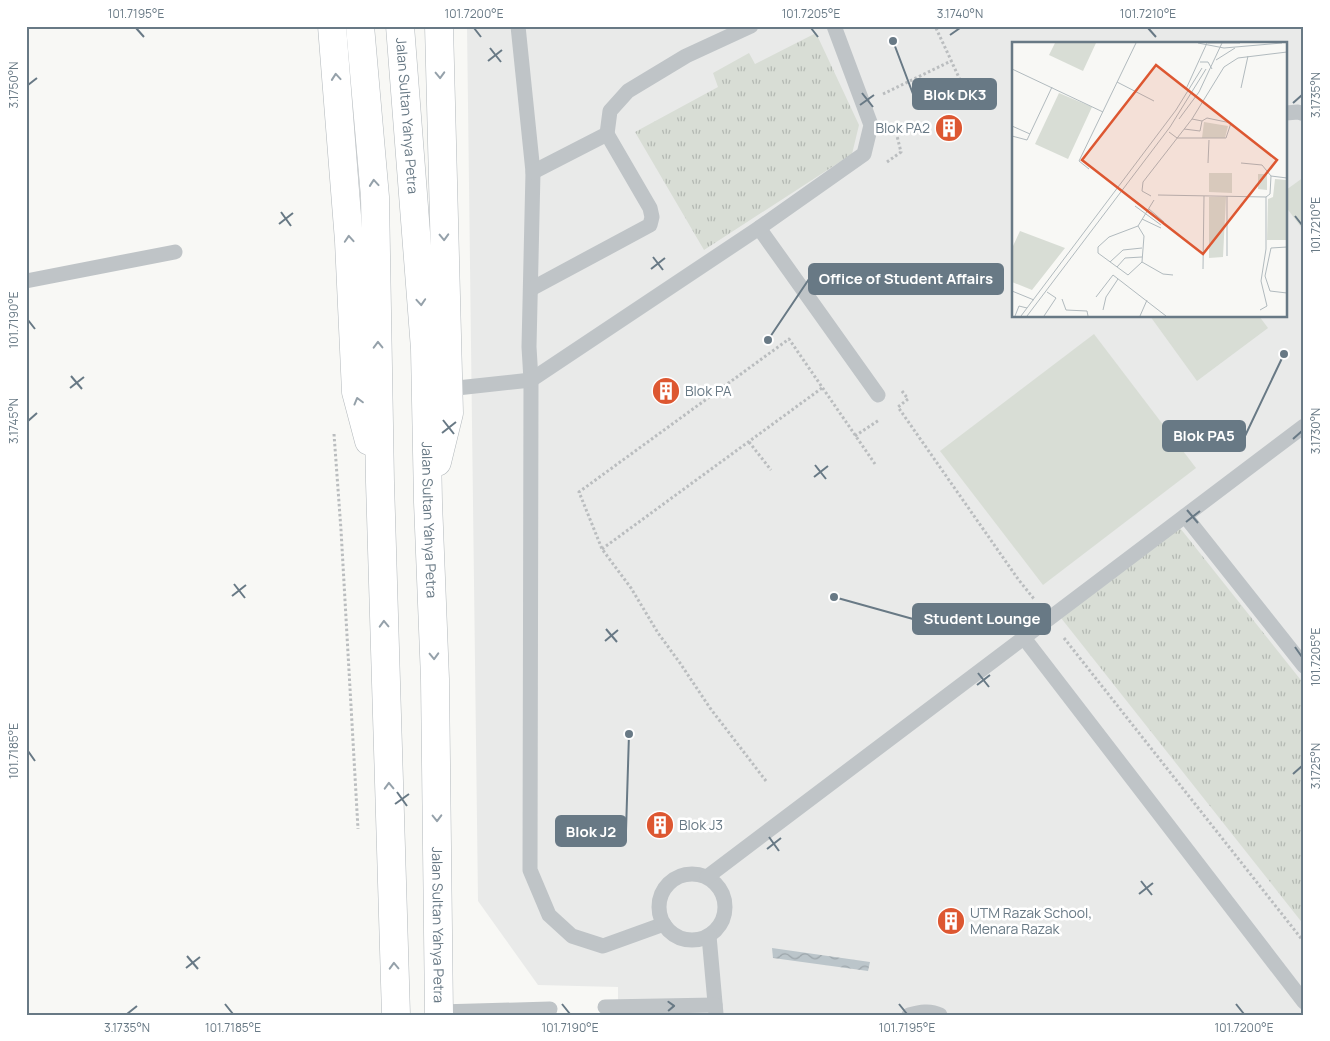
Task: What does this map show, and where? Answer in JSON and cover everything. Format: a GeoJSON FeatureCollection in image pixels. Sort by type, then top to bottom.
{"type":"FeatureCollection","features":[{"type":"Feature","properties":{"kind":"main road"},"geometry":{"type":"LineString","coordinates":[[332,26],[349,241],[356,392],[380,482]]}},
{"type":"Feature","properties":{"kind":"main road"},"geometry":{"type":"LineString","coordinates":[[360,26],[375,197],[380,482],[396,1015]]}},
{"type":"Feature","properties":{"kind":"main road","name":"Jalan Sultan Yahya Petra"},"geometry":{"type":"LineString","coordinates":[[400,26],[424,349],[435,679],[439,1013]]}},
{"type":"Feature","properties":{"kind":"main road"},"geometry":{"type":"LineString","coordinates":[[428,502],[448,413],[439,26]]}},
{"type":"Feature","properties":{"kind":"lane"},"geometry":{"type":"LineString","coordinates":[[518,26],[533,172],[529,347],[531,380],[530,870],[549,915],[572,936],[603,946],[664,924]]}},
{"type":"Feature","properties":{"kind":"lane"},"geometry":{"type":"LineString","coordinates":[[531,289],[650,225],[652,217],[650,208],[607,134],[610,111],[628,90],[686,56],[751,26]]}},
{"type":"Feature","properties":{"kind":"lane"},"geometry":{"type":"LineString","coordinates":[[448,389],[531,380],[759,228],[864,154],[871,125],[834,26]]}},
{"type":"Feature","properties":{"kind":"lane"},"geometry":{"type":"LineString","coordinates":[[1288,113],[1298,112],[1304,114]]}},
{"type":"Feature","properties":{"kind":"lane"},"geometry":{"type":"LineString","coordinates":[[533,172],[607,134]]}},
{"type":"Feature","properties":{"kind":"lane"},"geometry":{"type":"LineString","coordinates":[[759,228],[878,395]]}},
{"type":"Feature","properties":{"kind":"lane"},"geometry":{"type":"LineString","coordinates":[[26,280],[175,252]]}},
{"type":"Feature","properties":{"kind":"lane"},"geometry":{"type":"LineString","coordinates":[[707,878],[1304,426]]}},
{"type":"Feature","properties":{"kind":"lane"},"geometry":{"type":"LineString","coordinates":[[1185,516],[1304,666]]}},
{"type":"Feature","properties":{"kind":"lane"},"geometry":{"type":"LineString","coordinates":[[1024,638],[1304,1002]]}},
{"type":"Feature","properties":{"kind":"lane"},"geometry":{"type":"LineString","coordinates":[[697,874],[707,878],[721,892],[725,901],[725,911],[722,921],[716,930],[708,936],[699,940],[679,938],[670,932],[664,924],[659,904],[662,894],[676,878],[697,874]]}},
{"type":"Feature","properties":{"kind":"lane"},"geometry":{"type":"LineString","coordinates":[[605,1008],[716,1010],[708,936]]}},
{"type":"Feature","properties":{"kind":"lane"},"geometry":{"type":"LineString","coordinates":[[439,1013],[550,1009]]}},
{"type":"Feature","properties":{"kind":"lane"},"geometry":{"type":"LineString","coordinates":[[909,1015],[923,1011],[940,1015]]}},
{"type":"Feature","properties":{"kind":"path"},"geometry":{"type":"LineString","coordinates":[[936,28],[968,97]]}},
{"type":"Feature","properties":{"kind":"path"},"geometry":{"type":"LineString","coordinates":[[883,94],[951,61]]}},
{"type":"Feature","properties":{"kind":"path"},"geometry":{"type":"LineString","coordinates":[[884,164],[900,152],[897,132],[893,122]]}},
{"type":"Feature","properties":{"kind":"path"},"geometry":{"type":"LineString","coordinates":[[766,781],[710,708],[658,633],[631,588],[602,549],[579,492],[789,339],[875,464]]}},
{"type":"Feature","properties":{"kind":"path"},"geometry":{"type":"LineString","coordinates":[[891,412],[908,399],[897,383]]}},
{"type":"Feature","properties":{"kind":"path"},"geometry":{"type":"LineString","coordinates":[[602,549],[822,388]]}},
{"type":"Feature","properties":{"kind":"path"},"geometry":{"type":"LineString","coordinates":[[898,407],[1018,579],[1304,942]]}},
{"type":"Feature","properties":{"kind":"path"},"geometry":{"type":"LineString","coordinates":[[855,436],[884,417]]}},
{"type":"Feature","properties":{"kind":"path"},"geometry":{"type":"LineString","coordinates":[[334,430],[358,832]]}},
{"type":"Feature","properties":{"kind":"path"},"geometry":{"type":"LineString","coordinates":[[749,442],[771,470]]}},
{"type":"Feature","properties":{"kind":"shaded area"},"geometry":{"type":"Polygon","coordinates":[[[467,26],[1304,26],[1304,1015],[618,1015],[618,987],[538,985],[478,901],[467,26]]]}},
{"type":"Feature","properties":{"kind":"green space"},"geometry":{"type":"Polygon","coordinates":[[[816,33],[859,125],[852,154],[704,250],[635,132],[718,87],[713,73],[749,53],[755,64],[816,33]]]}},
{"type":"Feature","properties":{"kind":"green space"},"geometry":{"type":"Polygon","coordinates":[[[1304,177],[1304,231],[1288,210],[1288,189],[1304,177]]]}},
{"type":"Feature","properties":{"kind":"green space"},"geometry":{"type":"Polygon","coordinates":[[[1151,318],[1260,318],[1268,328],[1197,381],[1151,318]]]}},
{"type":"Feature","properties":{"kind":"green space"},"geometry":{"type":"Polygon","coordinates":[[[1094,334],[1196,468],[1043,585],[940,451],[1094,334]]]}},
{"type":"Feature","properties":{"kind":"green space"},"geometry":{"type":"Polygon","coordinates":[[[1180,528],[1304,684],[1304,925],[1061,618],[1180,528]]]}},
{"type":"Feature","properties":{"kind":"water"},"geometry":{"type":"Polygon","coordinates":[[[772,948],[870,962],[868,971],[773,958],[772,948]]]}},
{"type":"Feature","properties":{"kind":"place","name":"Blok DK3"},"geometry":{"type":"Point","coordinates":[893,41]}},
{"type":"Feature","properties":{"kind":"place","name":"Blok PA2"},"geometry":{"type":"Point","coordinates":[949,128]}},
{"type":"Feature","properties":{"kind":"place","name":"Office of Student Affairs"},"geometry":{"type":"Point","coordinates":[768,340]}},
{"type":"Feature","properties":{"kind":"place","name":"Blok PA5"},"geometry":{"type":"Point","coordinates":[1284,354]}},
{"type":"Feature","properties":{"kind":"place","name":"Blok PA"},"geometry":{"type":"Point","coordinates":[666,391]}},
{"type":"Feature","properties":{"kind":"place","name":"Student Lounge"},"geometry":{"type":"Point","coordinates":[834,597]}},
{"type":"Feature","properties":{"kind":"place","name":"Blok J2"},"geometry":{"type":"Point","coordinates":[629,734]}},
{"type":"Feature","properties":{"kind":"place","name":"Blok J3"},"geometry":{"type":"Point","coordinates":[660,825]}},
{"type":"Feature","properties":{"kind":"place","name":"UTM Razak School, Menara Razak"},"geometry":{"type":"Point","coordinates":[951,921]}}]}
